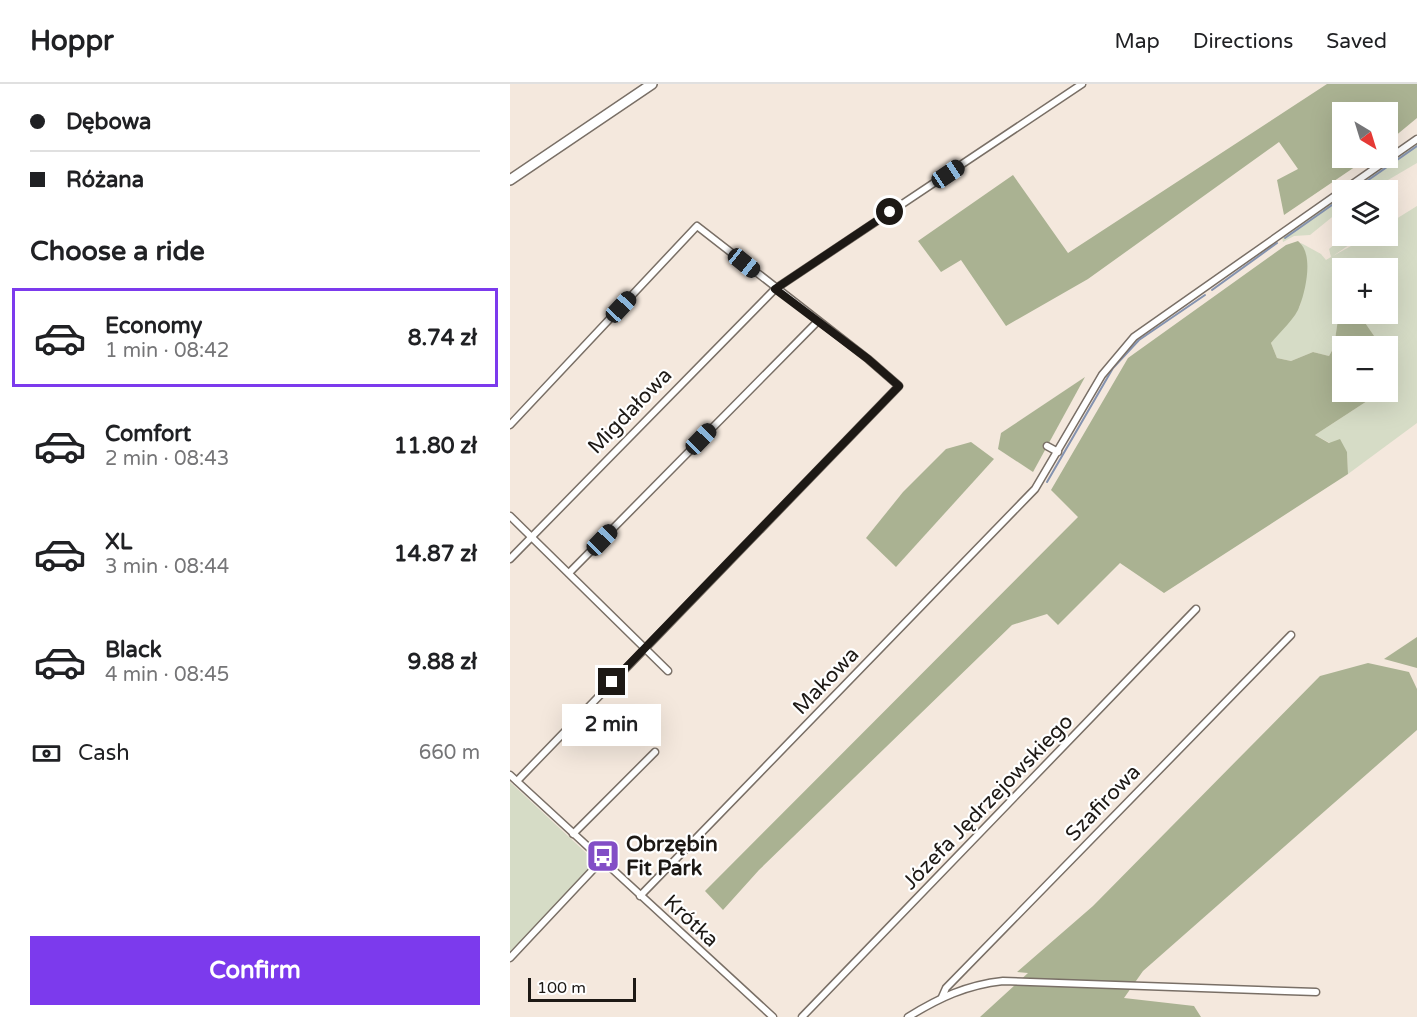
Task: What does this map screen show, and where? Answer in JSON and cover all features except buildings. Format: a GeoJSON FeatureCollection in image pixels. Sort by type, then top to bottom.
{"type":"FeatureCollection","features":[{"type":"Feature","properties":{"kind":"main road"},"geometry":{"type":"LineString","coordinates":[[510,180],[652,84]]}},
{"type":"Feature","properties":{"kind":"street","name":"Migdałowa"},"geometry":{"type":"LineString","coordinates":[[510,559],[775,289],[1082,84]]}},
{"type":"Feature","properties":{"kind":"street","name":"Makowa"},"geometry":{"type":"LineString","coordinates":[[1359,180],[1417,140]]}},
{"type":"Feature","properties":{"kind":"street","name":"Makowa"},"geometry":{"type":"LineString","coordinates":[[640,896],[1035,489],[1102,375],[1134,337],[1332,199]]}},
{"type":"Feature","properties":{"kind":"street"},"geometry":{"type":"LineString","coordinates":[[510,424],[697,226],[817,322],[868,359],[899,386],[517,782]]}},
{"type":"Feature","properties":{"kind":"street"},"geometry":{"type":"LineString","coordinates":[[1205,288],[1210,295]]}},
{"type":"Feature","properties":{"kind":"street"},"geometry":{"type":"LineString","coordinates":[[569,573],[817,322]]}},
{"type":"Feature","properties":{"kind":"street"},"geometry":{"type":"LineString","coordinates":[[1047,446],[1058,452]]}},
{"type":"Feature","properties":{"kind":"street"},"geometry":{"type":"LineString","coordinates":[[510,516],[668,671]]}},
{"type":"Feature","properties":{"kind":"street","name":"Józefa Jędrzejowskiego"},"geometry":{"type":"LineString","coordinates":[[802,1017],[1196,609]]}},
{"type":"Feature","properties":{"kind":"street","name":"Szafirowa"},"geometry":{"type":"LineString","coordinates":[[942,997],[946,988],[1291,635]]}},
{"type":"Feature","properties":{"kind":"street"},"geometry":{"type":"LineString","coordinates":[[573,834],[655,752]]}},
{"type":"Feature","properties":{"kind":"street","name":"Krótka"},"geometry":{"type":"LineString","coordinates":[[510,775],[773,1017]]}},
{"type":"Feature","properties":{"kind":"street"},"geometry":{"type":"LineString","coordinates":[[510,958],[602,860]]}},
{"type":"Feature","properties":{"kind":"street"},"geometry":{"type":"LineString","coordinates":[[908,1017],[942,997],[966,987],[1003,981],[1316,992]]}},
{"type":"Feature","properties":{"kind":"green space"},"geometry":{"type":"Polygon","coordinates":[[[1327,84],[1417,84],[1417,118],[1398,134],[1398,102],[1332,102],[1332,168],[1353,168],[1332,180],[1332,182],[1284,215],[1277,180],[1298,169],[1279,142],[1088,279],[1006,326],[961,260],[941,272],[918,241],[1013,175],[1068,253],[1327,84]]]}},
{"type":"Feature","properties":{"kind":"green space"},"geometry":{"type":"Polygon","coordinates":[[[1417,144],[1417,163],[1388,180],[1365,180],[1382,168],[1398,168],[1398,157],[1417,144]]]}},
{"type":"Feature","properties":{"kind":"green space"},"geometry":{"type":"Polygon","coordinates":[[[1332,203],[1332,217],[1310,235],[1294,236],[1283,242],[1282,237],[1332,203]]]}},
{"type":"Feature","properties":{"kind":"green space"},"geometry":{"type":"Polygon","coordinates":[[[1417,206],[1417,423],[1348,474],[1347,452],[1315,435],[1366,402],[1398,402],[1398,336],[1374,336],[1366,324],[1398,324],[1398,258],[1332,258],[1332,324],[1337,324],[1336,336],[1332,336],[1332,351],[1329,356],[1313,352],[1291,361],[1277,358],[1271,343],[1300,306],[1307,268],[1301,243],[1321,254],[1326,260],[1331,257],[1329,249],[1333,246],[1348,246],[1333,256],[1351,246],[1398,246],[1398,218],[1417,206]]]}},
{"type":"Feature","properties":{"kind":"green space"},"geometry":{"type":"Polygon","coordinates":[[[1298,241],[1303,247],[1307,262],[1306,281],[1298,310],[1271,343],[1277,358],[1291,361],[1313,352],[1329,356],[1332,351],[1332,402],[1366,402],[1315,435],[1329,443],[1340,439],[1347,452],[1348,474],[1164,593],[1120,563],[1058,625],[1047,614],[1012,625],[759,870],[723,910],[705,891],[1078,517],[1051,490],[1128,358],[1286,245],[1298,241]]]}},
{"type":"Feature","properties":{"kind":"green space"},"geometry":{"type":"Polygon","coordinates":[[[1337,324],[1366,324],[1374,336],[1336,336],[1337,324]]]}},
{"type":"Feature","properties":{"kind":"green space"},"geometry":{"type":"Polygon","coordinates":[[[1085,377],[1033,472],[998,449],[1001,433],[1085,377]]]}},
{"type":"Feature","properties":{"kind":"green space"},"geometry":{"type":"Polygon","coordinates":[[[971,442],[994,459],[896,567],[866,538],[903,492],[946,449],[971,442]]]}},
{"type":"Feature","properties":{"kind":"green space"},"geometry":{"type":"Polygon","coordinates":[[[1417,637],[1417,668],[1384,659],[1417,637]]]}},
{"type":"Feature","properties":{"kind":"green space"},"geometry":{"type":"Polygon","coordinates":[[[1368,663],[1409,672],[1417,689],[1417,730],[1143,971],[1124,998],[1194,1006],[1201,1017],[980,1017],[1028,973],[1017,972],[1093,906],[1320,676],[1368,663]]]}},
{"type":"Feature","properties":{"kind":"green space"},"geometry":{"type":"Polygon","coordinates":[[[510,782],[598,864],[510,958],[510,782]]]}},
{"type":"Feature","properties":{"kind":"waterway"},"geometry":{"type":"LineString","coordinates":[[1368,180],[1417,146]]}},
{"type":"Feature","properties":{"kind":"waterway"},"geometry":{"type":"LineString","coordinates":[[1285,238],[1332,205]]}},
{"type":"Feature","properties":{"kind":"waterway"},"geometry":{"type":"LineString","coordinates":[[1212,290],[1277,243]]}},
{"type":"Feature","properties":{"kind":"waterway"},"geometry":{"type":"LineString","coordinates":[[1047,482],[1113,368],[1139,340],[1205,295]]}},
{"type":"Feature","properties":{"kind":"place","name":"Obrzębin Fit Park"},"geometry":{"type":"Point","coordinates":[603,856]}},
{"type":"Feature","properties":{"kind":"route"},"geometry":{"type":"LineString","coordinates":[[612,682],[899,386],[879,367],[775,289],[890,212]]}}]}
